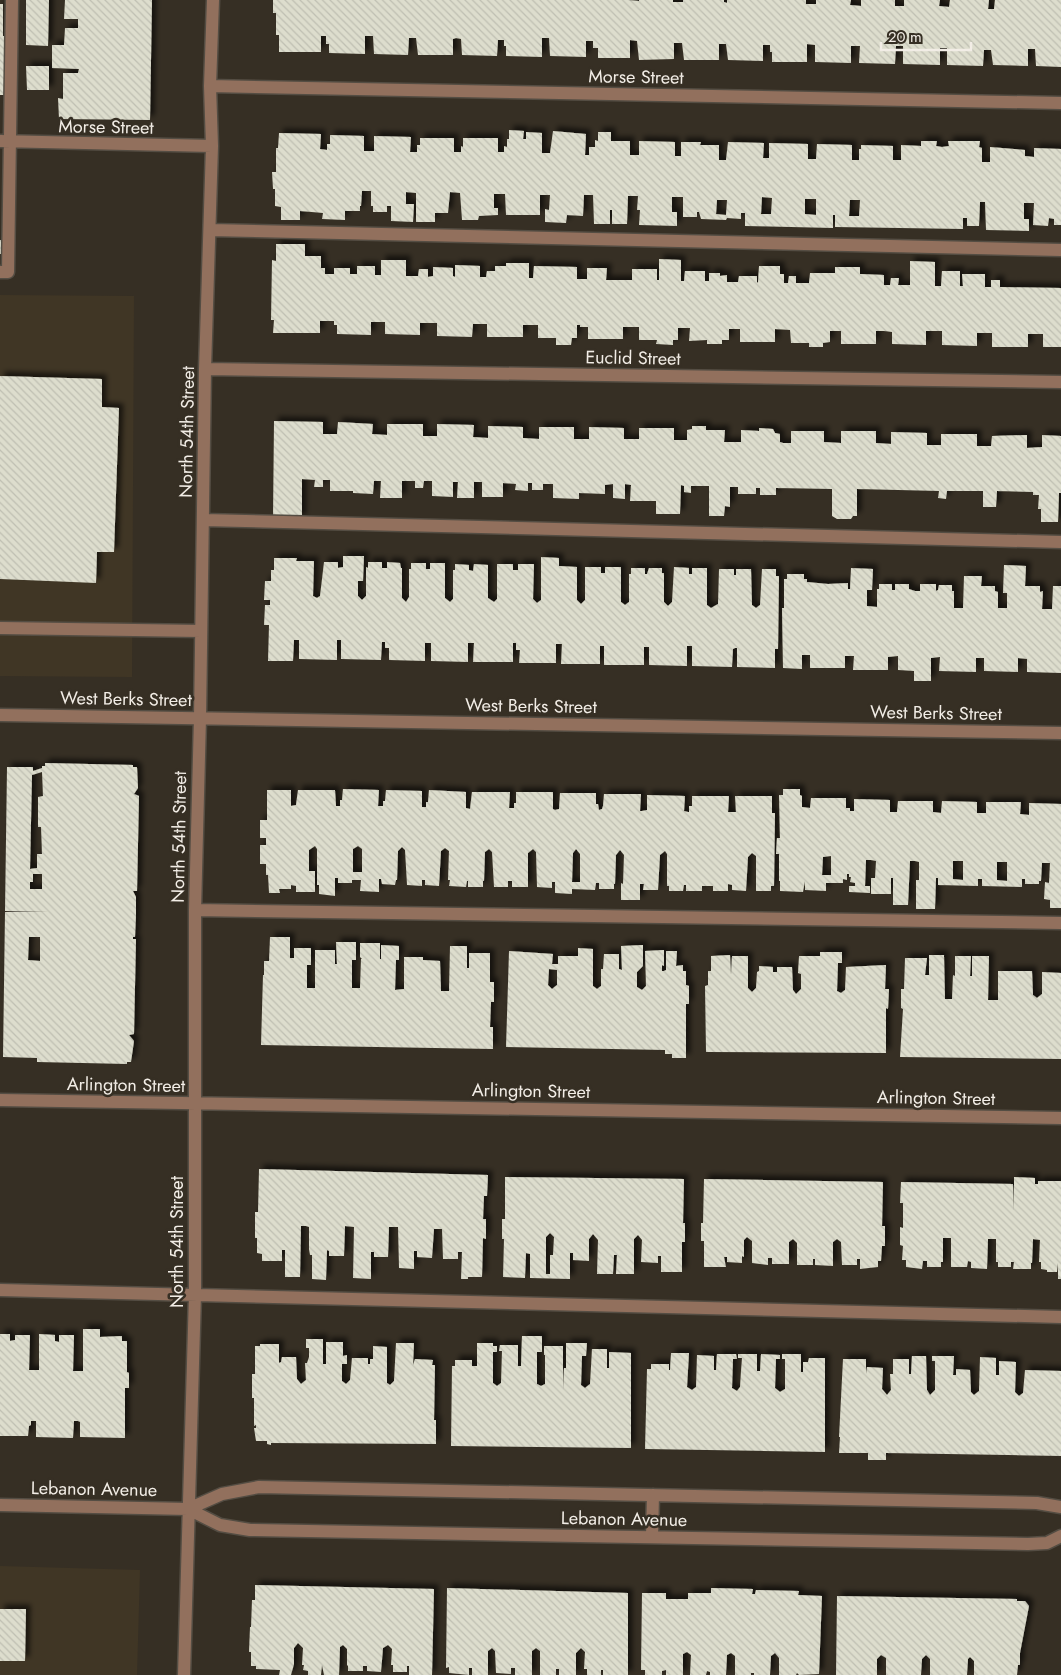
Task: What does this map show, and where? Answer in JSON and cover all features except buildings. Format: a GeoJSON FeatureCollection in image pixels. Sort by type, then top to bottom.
{"type":"FeatureCollection","features":[{"type":"Feature","properties":{"kind":"street"},"geometry":{"type":"LineString","coordinates":[[0,272],[8,272],[5,142],[12,0]]}},
{"type":"Feature","properties":{"kind":"street","name":"North 54th Street"},"geometry":{"type":"LineString","coordinates":[[184,1675],[195,1294],[195,910],[205,369],[212,146],[210,86],[213,0]]}},
{"type":"Feature","properties":{"kind":"street","name":"Morse Street"},"geometry":{"type":"LineString","coordinates":[[210,86],[1061,103]]}},
{"type":"Feature","properties":{"kind":"street","name":"Morse Street"},"geometry":{"type":"LineString","coordinates":[[5,142],[212,146]]}},
{"type":"Feature","properties":{"kind":"street"},"geometry":{"type":"LineString","coordinates":[[210,230],[1061,250]]}},
{"type":"Feature","properties":{"kind":"street","name":"Euclid Street"},"geometry":{"type":"LineString","coordinates":[[205,369],[1061,382]]}},
{"type":"Feature","properties":{"kind":"street"},"geometry":{"type":"LineString","coordinates":[[202,520],[1061,542]]}},
{"type":"Feature","properties":{"kind":"street"},"geometry":{"type":"LineString","coordinates":[[0,628],[201,631]]}},
{"type":"Feature","properties":{"kind":"street","name":"West Berks Street"},"geometry":{"type":"LineString","coordinates":[[0,714],[1061,733]]}},
{"type":"Feature","properties":{"kind":"street"},"geometry":{"type":"LineString","coordinates":[[195,910],[1061,923]]}},
{"type":"Feature","properties":{"kind":"street","name":"Arlington Street"},"geometry":{"type":"LineString","coordinates":[[0,1100],[1061,1118]]}},
{"type":"Feature","properties":{"kind":"street"},"geometry":{"type":"LineString","coordinates":[[0,1290],[1061,1317]]}},
{"type":"Feature","properties":{"kind":"street","name":"Lebanon Avenue"},"geometry":{"type":"LineString","coordinates":[[188,1509],[222,1494],[259,1488],[1038,1503],[1061,1507]]}},
{"type":"Feature","properties":{"kind":"street"},"geometry":{"type":"LineString","coordinates":[[652,1537],[653,1495]]}},
{"type":"Feature","properties":{"kind":"street","name":"Lebanon Avenue"},"geometry":{"type":"LineString","coordinates":[[0,1505],[188,1509],[220,1524],[250,1530],[1028,1544],[1047,1543],[1061,1536]]}},
{"type":"Feature","properties":{"kind":"shaded area"},"geometry":{"type":"Polygon","coordinates":[[[0,295],[134,296],[132,677],[0,676],[0,295]]]}},
{"type":"Feature","properties":{"kind":"shaded area"},"geometry":{"type":"Polygon","coordinates":[[[0,1566],[140,1570],[137,1675],[0,1675],[0,1566]]]}}]}
